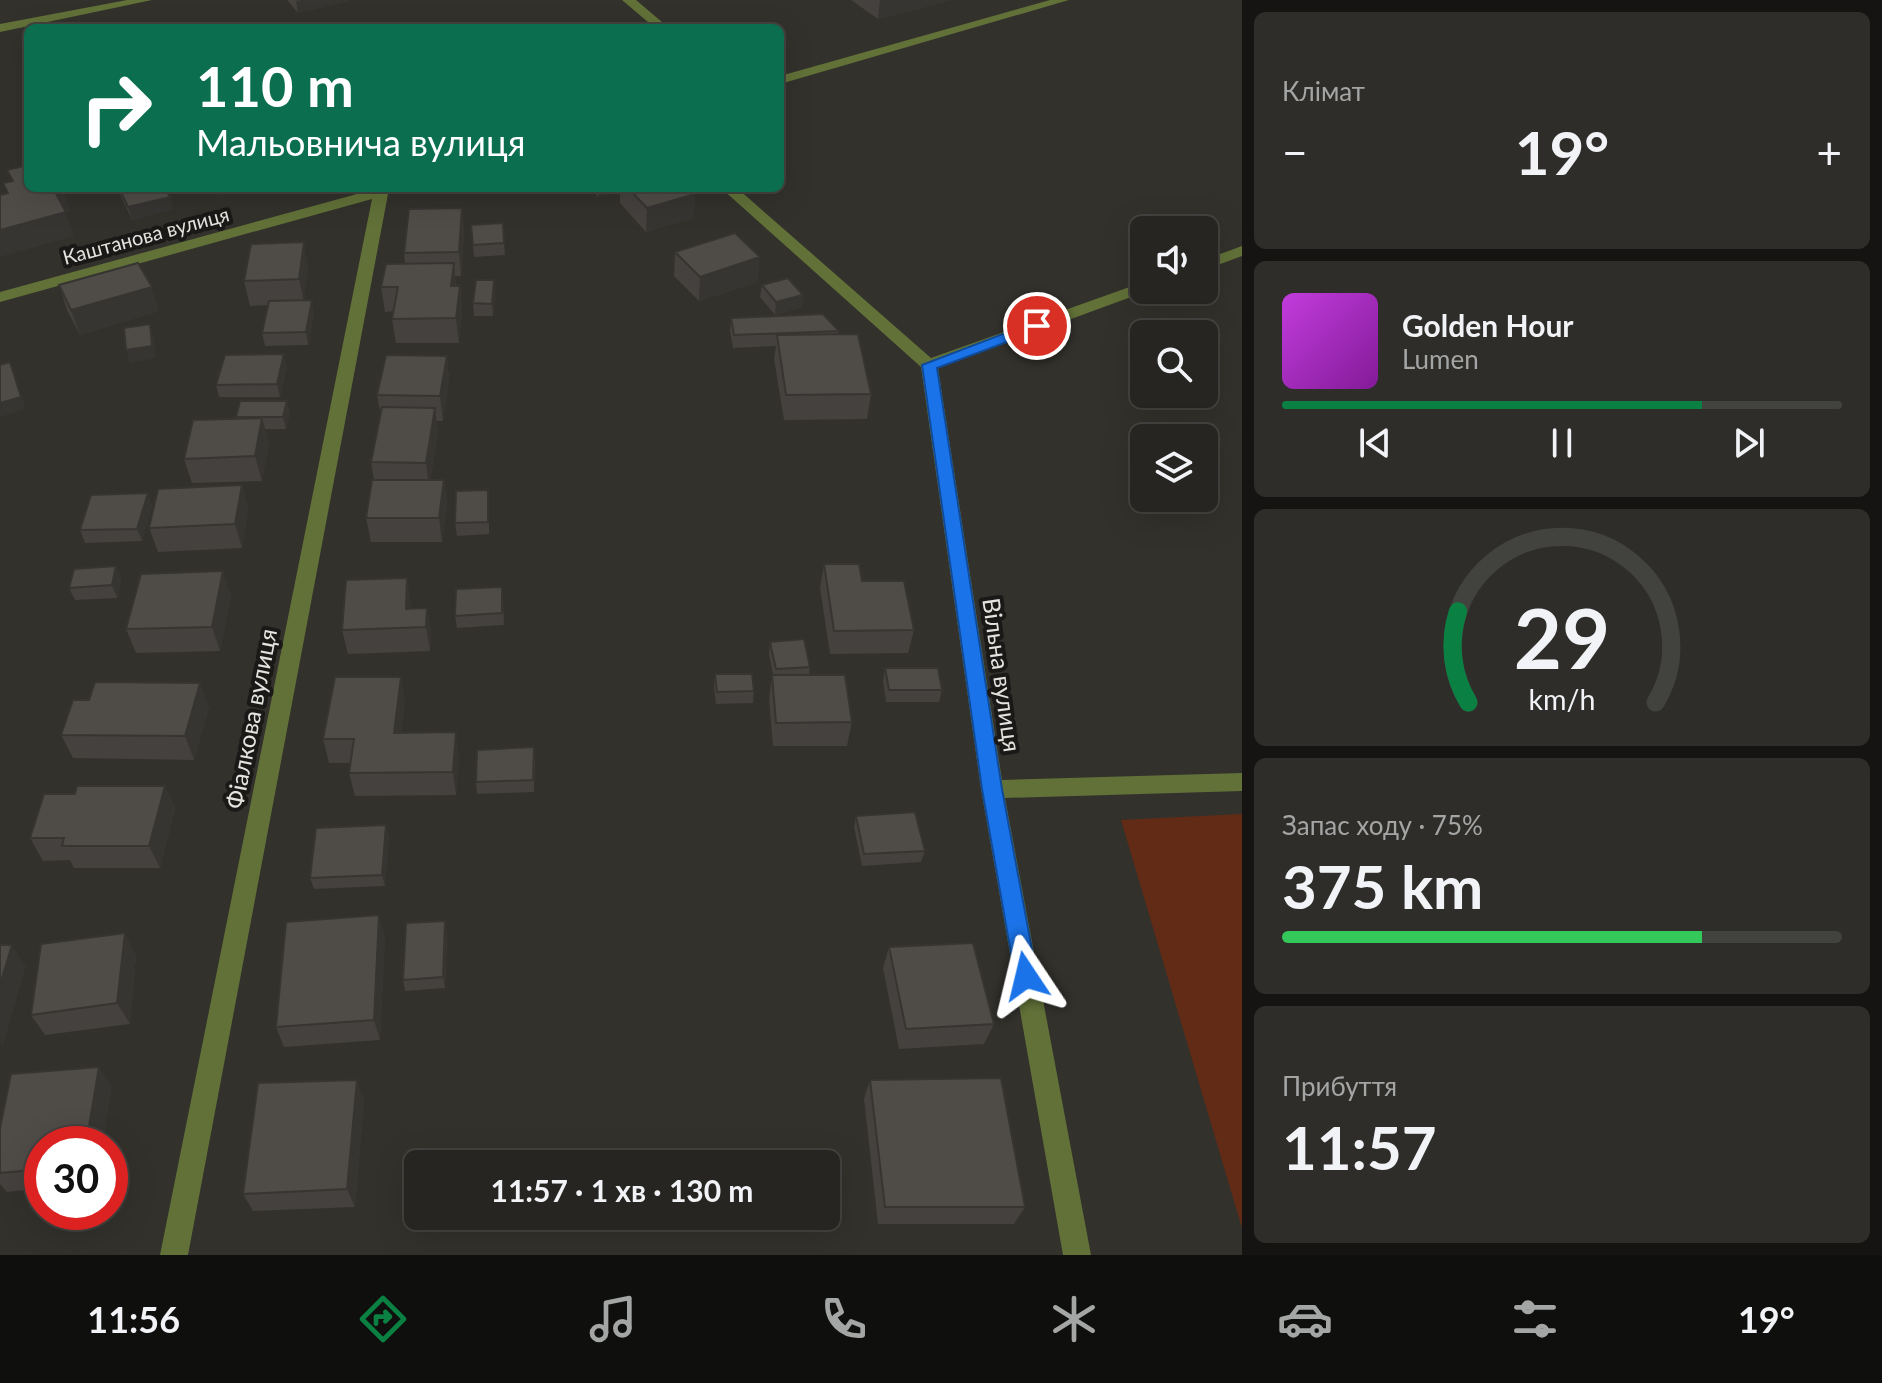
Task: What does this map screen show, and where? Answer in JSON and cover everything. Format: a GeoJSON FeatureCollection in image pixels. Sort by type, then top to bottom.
{"type":"FeatureCollection","features":[{"type":"Feature","properties":{"kind":"street"},"geometry":{"type":"LineString","coordinates":[[0,28],[146,0]]}},
{"type":"Feature","properties":{"kind":"street"},"geometry":{"type":"LineString","coordinates":[[628,0],[658,24]]}},
{"type":"Feature","properties":{"kind":"street"},"geometry":{"type":"LineString","coordinates":[[784,79],[1063,0]]}},
{"type":"Feature","properties":{"kind":"street","name":"Каштанова вулиця"},"geometry":{"type":"LineString","coordinates":[[0,297],[381,192]]}},
{"type":"Feature","properties":{"kind":"street","name":"Фіалкова вулиця"},"geometry":{"type":"LineString","coordinates":[[174,1255],[388,192]]}},
{"type":"Feature","properties":{"kind":"street"},"geometry":{"type":"LineString","coordinates":[[733,192],[929,365],[1130,292]]}},
{"type":"Feature","properties":{"kind":"street"},"geometry":{"type":"LineString","coordinates":[[1218,260],[1242,251]]}},
{"type":"Feature","properties":{"kind":"street","name":"Вільна вулиця"},"geometry":{"type":"LineString","coordinates":[[929,365],[992,789],[1077,1255]]}},
{"type":"Feature","properties":{"kind":"street"},"geometry":{"type":"LineString","coordinates":[[992,789],[1242,782]]}},
{"type":"Feature","properties":{"kind":"shaded area"},"geometry":{"type":"Polygon","coordinates":[[[1242,814],[1242,1228],[1121,820],[1242,814]]]}},
{"type":"Feature","properties":{"kind":"building"},"geometry":{"type":"Polygon","coordinates":[[[24,166],[24,192],[55,192],[66,212],[0,230],[0,195],[8,193],[3,183],[13,181],[7,170],[24,166]]]}},
{"type":"Feature","properties":{"kind":"building"},"geometry":{"type":"Polygon","coordinates":[[[121,192],[167,192],[170,197],[128,207],[121,192]]]}},
{"type":"Feature","properties":{"kind":"building"},"geometry":{"type":"Polygon","coordinates":[[[632,192],[695,194],[647,208],[632,192]]]}},
{"type":"Feature","properties":{"kind":"building"},"geometry":{"type":"Polygon","coordinates":[[[462,208],[459,252],[404,253],[409,209],[462,208]]]}},
{"type":"Feature","properties":{"kind":"building"},"geometry":{"type":"Polygon","coordinates":[[[503,223],[504,243],[473,245],[471,225],[503,223]]]}},
{"type":"Feature","properties":{"kind":"building"},"geometry":{"type":"Polygon","coordinates":[[[735,233],[760,257],[700,277],[675,252],[735,233]]]}},
{"type":"Feature","properties":{"kind":"building"},"geometry":{"type":"Polygon","coordinates":[[[304,242],[299,279],[244,281],[251,244],[304,242]]]}},
{"type":"Feature","properties":{"kind":"building"},"geometry":{"type":"Polygon","coordinates":[[[138,263],[152,287],[71,310],[59,285],[138,263]]]}},
{"type":"Feature","properties":{"kind":"building"},"geometry":{"type":"Polygon","coordinates":[[[454,263],[451,286],[460,286],[456,318],[392,319],[398,287],[381,287],[386,264],[454,263]]]}},
{"type":"Feature","properties":{"kind":"building"},"geometry":{"type":"Polygon","coordinates":[[[788,278],[803,295],[776,302],[762,285],[788,278]]]}},
{"type":"Feature","properties":{"kind":"building"},"geometry":{"type":"Polygon","coordinates":[[[476,280],[494,280],[492,304],[473,303],[476,280]]]}},
{"type":"Feature","properties":{"kind":"building"},"geometry":{"type":"Polygon","coordinates":[[[312,300],[306,332],[262,333],[269,301],[312,300]]]}},
{"type":"Feature","properties":{"kind":"building"},"geometry":{"type":"Polygon","coordinates":[[[823,314],[839,331],[734,335],[731,318],[823,314]]]}},
{"type":"Feature","properties":{"kind":"building"},"geometry":{"type":"Polygon","coordinates":[[[150,324],[152,346],[126,350],[124,328],[150,324]]]}},
{"type":"Feature","properties":{"kind":"building"},"geometry":{"type":"Polygon","coordinates":[[[858,334],[871,394],[786,395],[777,335],[858,334]]]}},
{"type":"Feature","properties":{"kind":"building"},"geometry":{"type":"Polygon","coordinates":[[[284,354],[277,384],[216,385],[225,355],[284,354]]]}},
{"type":"Feature","properties":{"kind":"building"},"geometry":{"type":"Polygon","coordinates":[[[386,355],[447,356],[440,396],[377,395],[386,355]]]}},
{"type":"Feature","properties":{"kind":"building"},"geometry":{"type":"Polygon","coordinates":[[[10,362],[21,397],[0,403],[0,365],[10,362]]]}},
{"type":"Feature","properties":{"kind":"building"},"geometry":{"type":"Polygon","coordinates":[[[240,401],[287,401],[283,417],[236,417],[240,401]]]}},
{"type":"Feature","properties":{"kind":"building"},"geometry":{"type":"Polygon","coordinates":[[[382,407],[435,408],[426,463],[371,462],[382,407]]]}},
{"type":"Feature","properties":{"kind":"building"},"geometry":{"type":"Polygon","coordinates":[[[262,418],[255,456],[184,459],[193,420],[262,418]]]}},
{"type":"Feature","properties":{"kind":"building"},"geometry":{"type":"Polygon","coordinates":[[[372,480],[444,480],[439,518],[366,518],[372,480]]]}},
{"type":"Feature","properties":{"kind":"building"},"geometry":{"type":"Polygon","coordinates":[[[242,485],[235,524],[149,528],[158,489],[242,485]]]}},
{"type":"Feature","properties":{"kind":"building"},"geometry":{"type":"Polygon","coordinates":[[[488,490],[488,522],[455,523],[456,491],[488,490]]]}},
{"type":"Feature","properties":{"kind":"building"},"geometry":{"type":"Polygon","coordinates":[[[148,493],[137,529],[80,530],[91,495],[148,493]]]}},
{"type":"Feature","properties":{"kind":"building"},"geometry":{"type":"Polygon","coordinates":[[[824,564],[859,564],[862,581],[904,581],[914,630],[834,631],[824,564]]]}},
{"type":"Feature","properties":{"kind":"building"},"geometry":{"type":"Polygon","coordinates":[[[116,566],[112,585],[69,588],[74,569],[116,566]]]}},
{"type":"Feature","properties":{"kind":"building"},"geometry":{"type":"Polygon","coordinates":[[[223,571],[212,627],[126,629],[141,574],[223,571]]]}},
{"type":"Feature","properties":{"kind":"building"},"geometry":{"type":"Polygon","coordinates":[[[407,578],[406,609],[427,608],[426,627],[342,630],[346,580],[407,578]]]}},
{"type":"Feature","properties":{"kind":"building"},"geometry":{"type":"Polygon","coordinates":[[[502,587],[502,613],[455,616],[456,589],[502,587]]]}},
{"type":"Feature","properties":{"kind":"building"},"geometry":{"type":"Polygon","coordinates":[[[804,639],[810,667],[776,669],[770,642],[804,639]]]}},
{"type":"Feature","properties":{"kind":"building"},"geometry":{"type":"Polygon","coordinates":[[[885,668],[938,668],[942,690],[889,690],[885,668]]]}},
{"type":"Feature","properties":{"kind":"building"},"geometry":{"type":"Polygon","coordinates":[[[715,674],[752,674],[754,691],[717,692],[715,674]]]}},
{"type":"Feature","properties":{"kind":"building"},"geometry":{"type":"Polygon","coordinates":[[[772,675],[845,675],[852,722],[776,723],[772,675]]]}},
{"type":"Feature","properties":{"kind":"building"},"geometry":{"type":"Polygon","coordinates":[[[335,677],[401,677],[394,733],[456,732],[453,772],[349,773],[354,739],[323,739],[335,677]]]}},
{"type":"Feature","properties":{"kind":"building"},"geometry":{"type":"Polygon","coordinates":[[[95,682],[200,683],[185,736],[61,735],[73,700],[89,700],[95,682]]]}},
{"type":"Feature","properties":{"kind":"building"},"geometry":{"type":"Polygon","coordinates":[[[534,747],[533,780],[476,782],[477,750],[534,747]]]}},
{"type":"Feature","properties":{"kind":"building"},"geometry":{"type":"Polygon","coordinates":[[[77,786],[165,786],[149,846],[62,846],[64,838],[30,838],[44,794],[75,794],[77,786]]]}},
{"type":"Feature","properties":{"kind":"building"},"geometry":{"type":"Polygon","coordinates":[[[915,812],[925,851],[864,854],[856,816],[915,812]]]}},
{"type":"Feature","properties":{"kind":"building"},"geometry":{"type":"Polygon","coordinates":[[[386,825],[382,875],[310,878],[316,828],[386,825]]]}},
{"type":"Feature","properties":{"kind":"building"},"geometry":{"type":"Polygon","coordinates":[[[379,915],[374,1020],[276,1027],[286,922],[379,915]]]}},
{"type":"Feature","properties":{"kind":"building"},"geometry":{"type":"Polygon","coordinates":[[[445,921],[443,977],[403,980],[406,923],[445,921]]]}},
{"type":"Feature","properties":{"kind":"building"},"geometry":{"type":"Polygon","coordinates":[[[125,933],[117,1003],[31,1015],[41,944],[125,933]]]}},
{"type":"Feature","properties":{"kind":"building"},"geometry":{"type":"Polygon","coordinates":[[[973,943],[994,1024],[906,1029],[889,947],[973,943]]]}},
{"type":"Feature","properties":{"kind":"building"},"geometry":{"type":"Polygon","coordinates":[[[0,945],[12,945],[0,985],[0,945]]]}},
{"type":"Feature","properties":{"kind":"building"},"geometry":{"type":"Polygon","coordinates":[[[99,1067],[89,1126],[24,1126],[24,1171],[0,1173],[0,1128],[11,1074],[99,1067]]]}},
{"type":"Feature","properties":{"kind":"building"},"geometry":{"type":"Polygon","coordinates":[[[1001,1078],[1025,1207],[885,1207],[870,1080],[1001,1078]]]}},
{"type":"Feature","properties":{"kind":"building"},"geometry":{"type":"Polygon","coordinates":[[[357,1080],[347,1189],[243,1194],[258,1083],[357,1080]]]}},
{"type":"Feature","properties":{"kind":"route"},"geometry":{"type":"LineString","coordinates":[[1026,976],[992,789],[929,365],[1037,326]]}}]}
